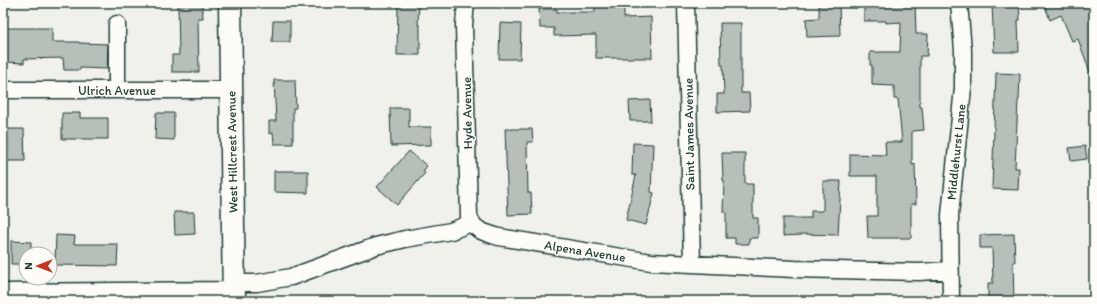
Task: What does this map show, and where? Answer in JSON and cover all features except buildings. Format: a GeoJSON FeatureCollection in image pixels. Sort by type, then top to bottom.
{"type":"FeatureCollection","features":[{"type":"Feature","properties":{"kind":"street","name":"West Hillcrest Avenue"},"geometry":{"type":"LineString","coordinates":[[230,3],[234,292]]}},
{"type":"Feature","properties":{"kind":"street","name":"Hyde Avenue"},"geometry":{"type":"LineString","coordinates":[[466,3],[464,25],[469,216],[471,223]]}},
{"type":"Feature","properties":{"kind":"street","name":"Saint James Avenue"},"geometry":{"type":"LineString","coordinates":[[686,3],[692,264]]}},
{"type":"Feature","properties":{"kind":"street","name":"Middlehurst Lane"},"geometry":{"type":"LineString","coordinates":[[951,301],[950,215],[963,88],[963,50],[959,3]]}},
{"type":"Feature","properties":{"kind":"street"},"geometry":{"type":"LineString","coordinates":[[117,24],[117,90]]}},
{"type":"Feature","properties":{"kind":"street","name":"Ulrich Avenue"},"geometry":{"type":"LineString","coordinates":[[3,90],[231,90]]}},
{"type":"Feature","properties":{"kind":"street","name":"Alpena Avenue"},"geometry":{"type":"LineString","coordinates":[[471,223],[484,233],[499,237],[651,262],[795,269],[904,271],[950,270]]}},
{"type":"Feature","properties":{"kind":"street"},"geometry":{"type":"LineString","coordinates":[[3,292],[234,292],[257,283],[291,277],[376,246],[451,231],[471,223]]}}]}
